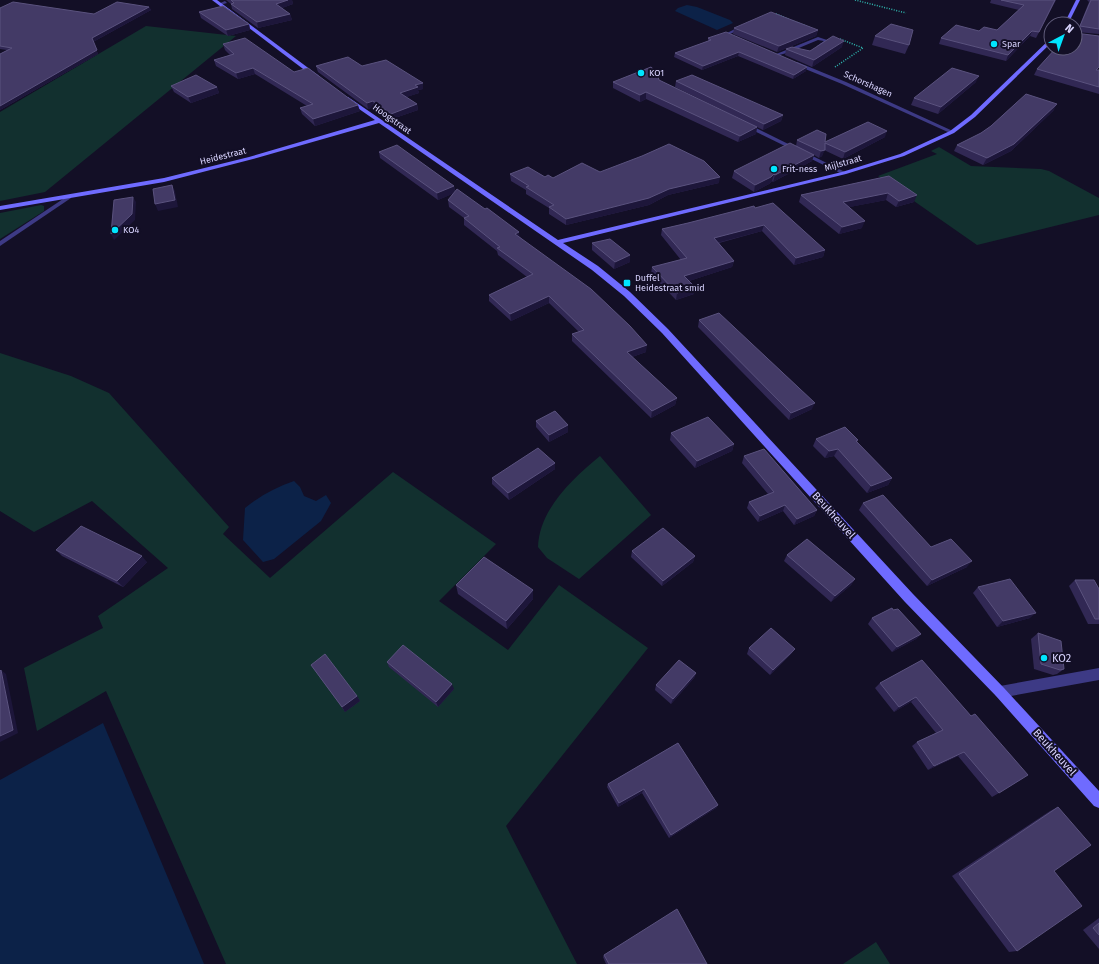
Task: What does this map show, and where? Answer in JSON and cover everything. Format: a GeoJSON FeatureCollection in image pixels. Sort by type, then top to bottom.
{"type":"FeatureCollection","features":[{"type":"Feature","properties":{"kind":"street"},"geometry":{"type":"LineString","coordinates":[[214,0],[222,3],[323,81]]}},
{"type":"Feature","properties":{"kind":"street"},"geometry":{"type":"LineString","coordinates":[[1070,16],[1078,0]]}},
{"type":"Feature","properties":{"kind":"street"},"geometry":{"type":"LineString","coordinates":[[730,36],[736,39]]}},
{"type":"Feature","properties":{"kind":"street","name":"Mijlstraat"},"geometry":{"type":"LineString","coordinates":[[558,242],[844,173],[902,155],[952,132],[973,116],[1043,48]]}},
{"type":"Feature","properties":{"kind":"street"},"geometry":{"type":"LineString","coordinates":[[769,52],[782,58]]}},
{"type":"Feature","properties":{"kind":"street","name":"Schorshagen"},"geometry":{"type":"LineString","coordinates":[[789,61],[844,83],[952,132]]}},
{"type":"Feature","properties":{"kind":"street","name":"Hoogstraat"},"geometry":{"type":"LineString","coordinates":[[342,94],[379,121],[558,242]]}},
{"type":"Feature","properties":{"kind":"street","name":"Heidestraat"},"geometry":{"type":"LineString","coordinates":[[0,208],[164,180],[244,160],[379,121]]}},
{"type":"Feature","properties":{"kind":"street"},"geometry":{"type":"LineString","coordinates":[[739,121],[844,173]]}},
{"type":"Feature","properties":{"kind":"street","name":"Heidestraat"},"geometry":{"type":"LineString","coordinates":[[0,244],[69,197]]}},
{"type":"Feature","properties":{"kind":"street","name":"Beukheuvel"},"geometry":{"type":"LineString","coordinates":[[558,242],[614,283],[665,331],[909,598],[1000,692],[1099,801]]}},
{"type":"Feature","properties":{"kind":"street"},"geometry":{"type":"LineString","coordinates":[[1000,692],[1099,674]]}},
{"type":"Feature","properties":{"kind":"lane"},"geometry":{"type":"LineString","coordinates":[[730,36],[727,34],[731,31],[767,18]]}},
{"type":"Feature","properties":{"kind":"lane"},"geometry":{"type":"LineString","coordinates":[[776,55],[818,38],[828,41],[812,51]]}},
{"type":"Feature","properties":{"kind":"lane"},"geometry":{"type":"LineString","coordinates":[[790,50],[801,53]]}},
{"type":"Feature","properties":{"kind":"path"},"geometry":{"type":"LineString","coordinates":[[854,0],[906,13]]}},
{"type":"Feature","properties":{"kind":"path"},"geometry":{"type":"LineString","coordinates":[[767,18],[781,13]]}},
{"type":"Feature","properties":{"kind":"path"},"geometry":{"type":"LineString","coordinates":[[793,27],[801,24]]}},
{"type":"Feature","properties":{"kind":"green space"},"geometry":{"type":"Polygon","coordinates":[[[146,26],[236,36],[45,192],[0,201],[0,112],[146,26]]]}},
{"type":"Feature","properties":{"kind":"green space"},"geometry":{"type":"Polygon","coordinates":[[[939,147],[971,166],[1041,169],[1049,171],[1099,198],[1099,215],[977,245],[878,176],[937,154],[931,151],[939,147]]]}},
{"type":"Feature","properties":{"kind":"green space"},"geometry":{"type":"Polygon","coordinates":[[[41,205],[44,206],[44,211],[0,239],[0,213],[41,205]]]}},
{"type":"Feature","properties":{"kind":"green space"},"geometry":{"type":"Polygon","coordinates":[[[0,353],[71,376],[109,393],[229,527],[223,534],[270,578],[393,472],[496,544],[439,601],[508,650],[559,585],[648,648],[506,826],[577,964],[226,964],[106,691],[37,731],[24,668],[103,628],[98,616],[168,568],[92,501],[34,532],[0,511],[0,353]]]}},
{"type":"Feature","properties":{"kind":"green space"},"geometry":{"type":"Polygon","coordinates":[[[600,456],[651,515],[579,579],[547,558],[538,547],[540,533],[544,520],[559,496],[568,485],[600,456]]]}},
{"type":"Feature","properties":{"kind":"green space"},"geometry":{"type":"Polygon","coordinates":[[[876,942],[890,964],[843,964],[876,942]]]}},
{"type":"Feature","properties":{"kind":"water"},"geometry":{"type":"Polygon","coordinates":[[[687,5],[697,7],[730,20],[733,23],[717,30],[675,11],[678,8],[687,5]]]}},
{"type":"Feature","properties":{"kind":"water"},"geometry":{"type":"Polygon","coordinates":[[[294,481],[300,487],[304,496],[316,501],[326,495],[331,503],[321,521],[274,559],[263,562],[243,540],[245,508],[268,492],[294,481]]]}},
{"type":"Feature","properties":{"kind":"water"},"geometry":{"type":"Polygon","coordinates":[[[103,723],[204,964],[0,964],[0,780],[103,723]]]}},
{"type":"Feature","properties":{"kind":"building"},"geometry":{"type":"Polygon","coordinates":[[[231,0],[288,0],[276,4],[290,14],[257,22],[231,4],[234,3],[231,0]]]}},
{"type":"Feature","properties":{"kind":"building"},"geometry":{"type":"Polygon","coordinates":[[[1001,0],[1055,0],[1047,16],[1043,16],[1043,24],[1039,32],[1032,31],[1008,55],[941,38],[956,25],[979,31],[984,27],[997,30],[1024,5],[1001,0]]]}},
{"type":"Feature","properties":{"kind":"building"},"geometry":{"type":"Polygon","coordinates":[[[1091,0],[1099,0],[1099,29],[1083,26],[1083,19],[1091,0]]]}},
{"type":"Feature","properties":{"kind":"building"},"geometry":{"type":"Polygon","coordinates":[[[13,2],[94,14],[117,2],[149,7],[92,38],[97,50],[0,106],[0,54],[12,48],[0,46],[0,8],[13,2]]]}},
{"type":"Feature","properties":{"kind":"building"},"geometry":{"type":"Polygon","coordinates":[[[223,6],[249,24],[226,30],[199,12],[223,6]]]}},
{"type":"Feature","properties":{"kind":"building"},"geometry":{"type":"Polygon","coordinates":[[[771,12],[818,30],[779,46],[734,28],[771,12]]]}},
{"type":"Feature","properties":{"kind":"building"},"geometry":{"type":"Polygon","coordinates":[[[891,24],[913,30],[909,45],[875,36],[891,24]]]}},
{"type":"Feature","properties":{"kind":"building"},"geometry":{"type":"Polygon","coordinates":[[[726,32],[807,67],[794,75],[739,52],[703,66],[675,53],[711,40],[708,38],[726,32]]]}},
{"type":"Feature","properties":{"kind":"building"},"geometry":{"type":"Polygon","coordinates":[[[1083,34],[1099,36],[1099,67],[1096,70],[1099,70],[1099,87],[1037,69],[1049,56],[1083,56],[1083,34]]]}},
{"type":"Feature","properties":{"kind":"building"},"geometry":{"type":"Polygon","coordinates":[[[833,36],[844,41],[814,60],[786,49],[792,47],[810,51],[833,36]]]}},
{"type":"Feature","properties":{"kind":"building"},"geometry":{"type":"Polygon","coordinates":[[[245,38],[294,72],[308,68],[358,105],[313,119],[300,108],[313,104],[253,68],[236,73],[214,60],[234,54],[223,44],[245,38]]]}},
{"type":"Feature","properties":{"kind":"building"},"geometry":{"type":"Polygon","coordinates":[[[348,57],[362,66],[386,60],[423,83],[415,85],[418,87],[400,93],[417,104],[391,114],[373,101],[367,103],[316,66],[348,57]]]}},
{"type":"Feature","properties":{"kind":"building"},"geometry":{"type":"Polygon","coordinates":[[[651,67],[660,75],[658,77],[659,80],[757,127],[740,136],[646,92],[640,95],[613,82],[651,67]]]}},
{"type":"Feature","properties":{"kind":"building"},"geometry":{"type":"Polygon","coordinates":[[[952,68],[979,76],[941,107],[914,98],[952,68]]]}},
{"type":"Feature","properties":{"kind":"building"},"geometry":{"type":"Polygon","coordinates":[[[196,75],[217,87],[188,97],[171,86],[196,75]]]}},
{"type":"Feature","properties":{"kind":"building"},"geometry":{"type":"Polygon","coordinates":[[[692,75],[783,115],[764,124],[676,81],[692,75]]]}},
{"type":"Feature","properties":{"kind":"building"},"geometry":{"type":"Polygon","coordinates":[[[1026,94],[1057,104],[1014,144],[987,158],[957,145],[981,133],[991,126],[1026,94]]]}},
{"type":"Feature","properties":{"kind":"building"},"geometry":{"type":"Polygon","coordinates":[[[868,122],[887,131],[845,152],[825,143],[825,150],[821,151],[797,140],[817,130],[826,134],[825,142],[868,122]]]}},
{"type":"Feature","properties":{"kind":"building"},"geometry":{"type":"Polygon","coordinates":[[[790,143],[814,155],[755,185],[734,171],[790,143]]]}},
{"type":"Feature","properties":{"kind":"building"},"geometry":{"type":"Polygon","coordinates":[[[669,144],[704,161],[720,177],[669,189],[649,198],[566,219],[549,207],[554,205],[526,187],[529,186],[510,174],[528,167],[545,177],[548,175],[553,178],[582,163],[600,172],[669,144]]]}},
{"type":"Feature","properties":{"kind":"building"},"geometry":{"type":"Polygon","coordinates":[[[397,145],[454,186],[437,193],[379,152],[397,145]]]}},
{"type":"Feature","properties":{"kind":"building"},"geometry":{"type":"Polygon","coordinates":[[[889,176],[917,195],[899,201],[888,193],[843,202],[865,221],[842,227],[801,195],[889,176]]]}},
{"type":"Feature","properties":{"kind":"building"},"geometry":{"type":"Polygon","coordinates":[[[172,185],[175,200],[155,204],[153,189],[172,185]]]}},
{"type":"Feature","properties":{"kind":"building"},"geometry":{"type":"Polygon","coordinates":[[[457,189],[485,209],[487,208],[519,232],[515,234],[591,289],[630,326],[647,345],[627,352],[677,398],[652,411],[572,334],[584,330],[549,296],[510,314],[489,295],[533,274],[497,248],[500,247],[464,218],[469,216],[448,200],[457,189]]]}},
{"type":"Feature","properties":{"kind":"building"},"geometry":{"type":"Polygon","coordinates":[[[133,197],[132,214],[111,234],[114,200],[133,197]]]}},
{"type":"Feature","properties":{"kind":"building"},"geometry":{"type":"Polygon","coordinates":[[[773,203],[825,250],[796,258],[764,225],[714,238],[734,261],[684,276],[695,287],[677,293],[652,267],[687,258],[662,229],[754,206],[755,208],[773,203]]]}},
{"type":"Feature","properties":{"kind":"building"},"geometry":{"type":"Polygon","coordinates":[[[610,239],[630,255],[615,262],[592,243],[610,239]]]}},
{"type":"Feature","properties":{"kind":"building"},"geometry":{"type":"Polygon","coordinates":[[[719,313],[815,403],[791,413],[699,320],[719,313]]]}},
{"type":"Feature","properties":{"kind":"building"},"geometry":{"type":"Polygon","coordinates":[[[555,411],[568,425],[549,435],[536,421],[555,411]]]}},
{"type":"Feature","properties":{"kind":"building"},"geometry":{"type":"Polygon","coordinates":[[[708,417],[734,444],[697,461],[671,433],[708,417]]]}},
{"type":"Feature","properties":{"kind":"building"},"geometry":{"type":"Polygon","coordinates":[[[845,427],[858,440],[856,441],[892,478],[871,486],[838,449],[829,451],[816,439],[845,427]]]}},
{"type":"Feature","properties":{"kind":"building"},"geometry":{"type":"Polygon","coordinates":[[[538,448],[555,463],[508,493],[492,478],[538,448]]]}},
{"type":"Feature","properties":{"kind":"building"},"geometry":{"type":"Polygon","coordinates":[[[764,449],[817,510],[797,519],[785,505],[760,516],[749,502],[774,492],[744,456],[764,449]]]}},
{"type":"Feature","properties":{"kind":"building"},"geometry":{"type":"Polygon","coordinates":[[[883,495],[931,547],[951,539],[972,561],[932,580],[863,503],[883,495]]]}},
{"type":"Feature","properties":{"kind":"building"},"geometry":{"type":"Polygon","coordinates":[[[81,526],[142,556],[117,581],[56,550],[81,526]]]}},
{"type":"Feature","properties":{"kind":"building"},"geometry":{"type":"Polygon","coordinates":[[[663,528],[695,556],[663,581],[632,551],[663,528]]]}},
{"type":"Feature","properties":{"kind":"building"},"geometry":{"type":"Polygon","coordinates":[[[807,539],[855,579],[835,596],[787,555],[807,539]]]}},
{"type":"Feature","properties":{"kind":"building"},"geometry":{"type":"Polygon","coordinates":[[[484,557],[533,590],[506,621],[456,585],[484,557]]]}},
{"type":"Feature","properties":{"kind":"building"},"geometry":{"type":"Polygon","coordinates":[[[1010,579],[1036,613],[1003,621],[978,587],[1010,579]]]}},
{"type":"Feature","properties":{"kind":"building"},"geometry":{"type":"Polygon","coordinates":[[[1075,580],[1094,580],[1099,589],[1099,619],[1095,619],[1075,580]]]}},
{"type":"Feature","properties":{"kind":"building"},"geometry":{"type":"Polygon","coordinates":[[[892,608],[893,610],[898,609],[921,634],[897,647],[872,618],[892,608]]]}},
{"type":"Feature","properties":{"kind":"building"},"geometry":{"type":"Polygon","coordinates":[[[771,628],[795,649],[773,670],[749,648],[771,628]]]}},
{"type":"Feature","properties":{"kind":"building"},"geometry":{"type":"Polygon","coordinates":[[[1038,633],[1061,641],[1064,669],[1060,670],[1041,664],[1038,633]]]}},
{"type":"Feature","properties":{"kind":"building"},"geometry":{"type":"Polygon","coordinates":[[[403,645],[452,684],[436,702],[387,662],[403,645]]]}},
{"type":"Feature","properties":{"kind":"building"},"geometry":{"type":"Polygon","coordinates":[[[325,654],[357,696],[342,707],[311,665],[325,654]]]}},
{"type":"Feature","properties":{"kind":"building"},"geometry":{"type":"Polygon","coordinates":[[[679,660],[696,673],[673,699],[656,685],[679,660]]]}},
{"type":"Feature","properties":{"kind":"building"},"geometry":{"type":"Polygon","coordinates":[[[922,660],[971,716],[975,714],[1028,775],[999,793],[964,752],[934,766],[917,742],[943,730],[916,697],[899,707],[880,683],[922,660]]]}},
{"type":"Feature","properties":{"kind":"building"},"geometry":{"type":"Polygon","coordinates":[[[1,670],[13,730],[0,736],[0,671],[1,670]]]}},
{"type":"Feature","properties":{"kind":"building"},"geometry":{"type":"Polygon","coordinates":[[[678,743],[718,805],[671,835],[644,789],[619,803],[608,784],[678,743]]]}},
{"type":"Feature","properties":{"kind":"building"},"geometry":{"type":"Polygon","coordinates":[[[1058,807],[1091,845],[1054,871],[1082,906],[1017,951],[959,874],[1058,807]]]}},
{"type":"Feature","properties":{"kind":"building"},"geometry":{"type":"Polygon","coordinates":[[[677,909],[707,964],[609,964],[604,955],[677,909]]]}},
{"type":"Feature","properties":{"kind":"building"},"geometry":{"type":"Polygon","coordinates":[[[1099,923],[1099,935],[1093,928],[1099,923]]]}},
{"type":"Feature","properties":{"kind":"place","name":"Spar"},"geometry":{"type":"Point","coordinates":[994,44]}},
{"type":"Feature","properties":{"kind":"place","name":"KO1"},"geometry":{"type":"Point","coordinates":[641,73]}},
{"type":"Feature","properties":{"kind":"place","name":"Frit-ness"},"geometry":{"type":"Point","coordinates":[774,169]}},
{"type":"Feature","properties":{"kind":"place","name":"KO4"},"geometry":{"type":"Point","coordinates":[115,230]}},
{"type":"Feature","properties":{"kind":"place","name":"Duffel Heidestraat smid"},"geometry":{"type":"Point","coordinates":[627,283]}},
{"type":"Feature","properties":{"kind":"place","name":"KO2"},"geometry":{"type":"Point","coordinates":[1044,658]}}]}
